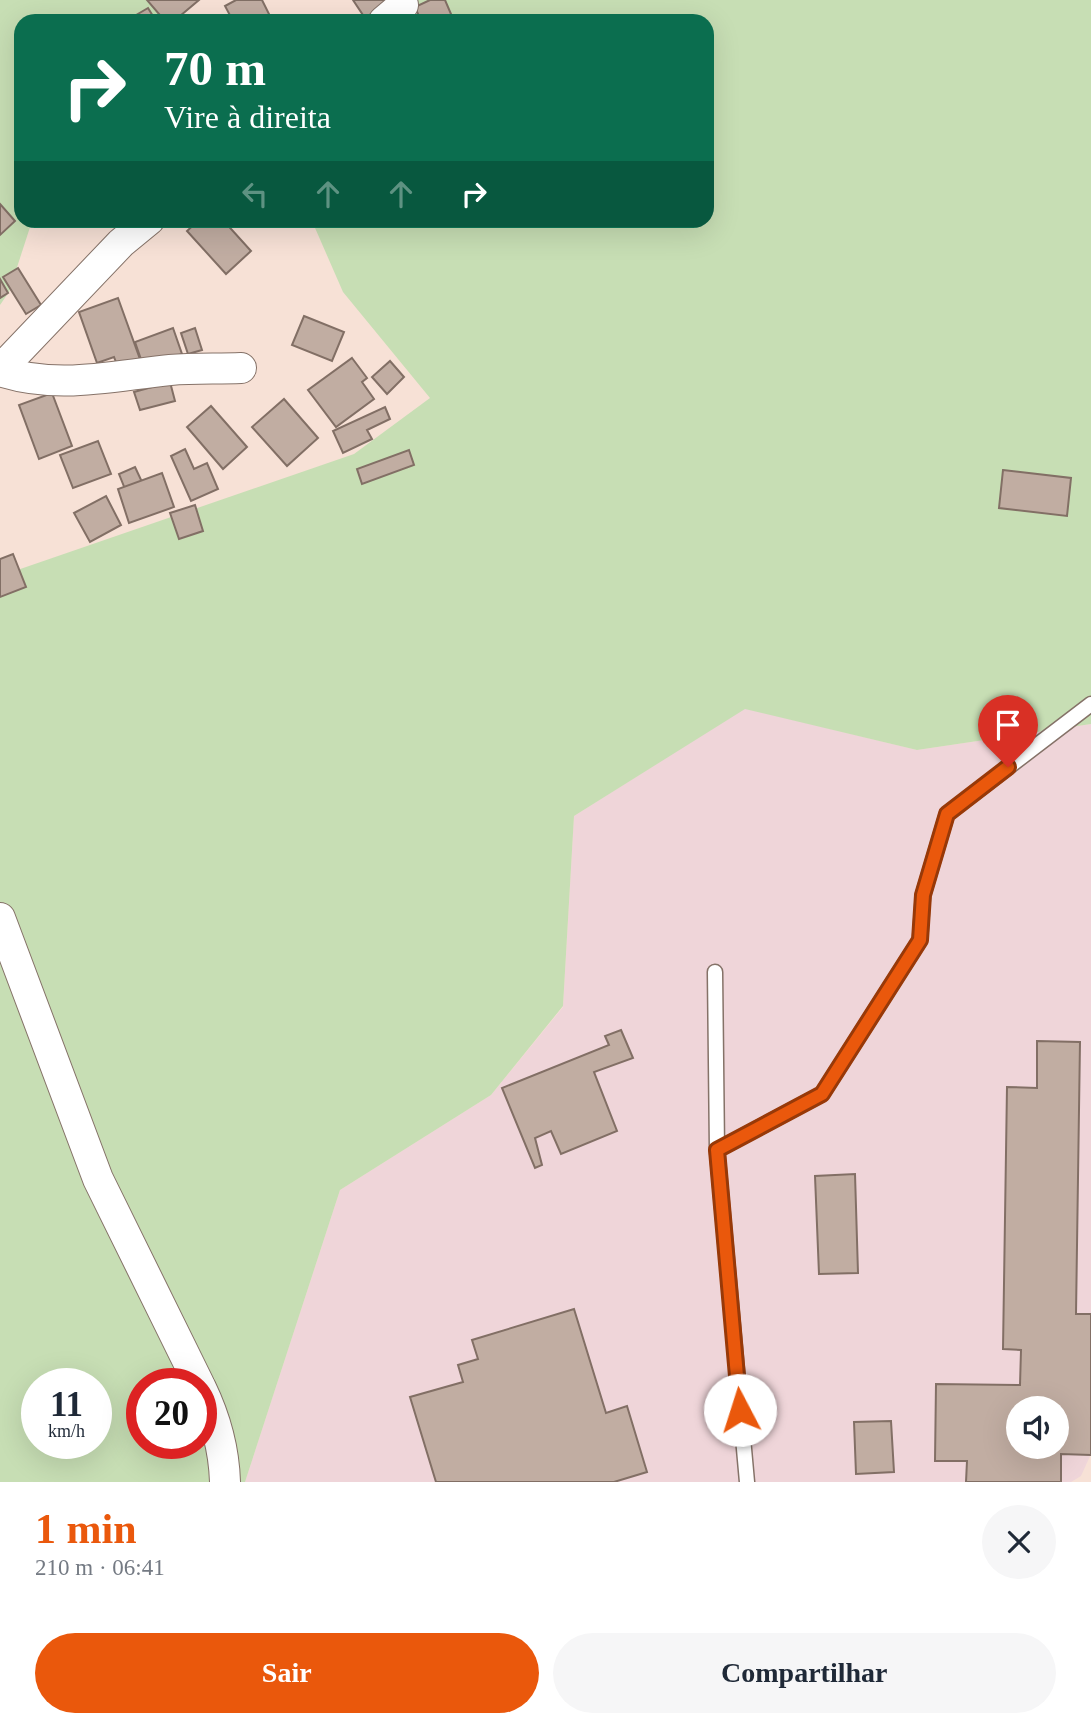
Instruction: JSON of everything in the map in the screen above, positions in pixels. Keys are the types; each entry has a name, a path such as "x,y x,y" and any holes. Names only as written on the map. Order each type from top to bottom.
{"street":[{"path":"139,228 121,243 0,371 19,378 62,383 171,370 240,368"},
{"path":"0,918 98,1179 191,1368"},
{"path":"217,1424 225,1458 225,1482"}],"lane":[{"path":"717,1150 822,1094 920,940 923,895 947,814 1091,704"},
{"path":"715,972 717,1150 747,1482"}],"shaded area":[{"path":"745,708 917,750 1091,724 1091,1454 1081,1476 1071,1482 245,1482 340,1190 491,1095 563,1007 574,816"}],"green space":[{"path":"0,0 188,0 175,14 14,14 14,228 30,228 9,292 0,305"},
{"path":"414,0 1091,0 1091,724 917,750 745,709 574,816 563,1006 491,1095 340,1190 245,1482 0,1482 0,576 354,454 430,398 343,292 315,228 714,228 714,14 418,14"}],"building":[{"path":"147,0 199,0 182,14 159,14"},
{"path":"236,0 262,0 269,14 229,14 225,6"},
{"path":"353,0 389,2 371,14 362,14"},
{"path":"430,0 445,0 451,14 418,14 415,7"},
{"path":"148,8 152,14 138,14"},
{"path":"0,204 14,222 0,235"},
{"path":"190,228 230,228 251,251 226,274 187,231"},
{"path":"18,268 41,305 26,314 3,277"},
{"path":"0,279 8,293 0,298"},
{"path":"118,298 141,362 119,370 114,357 97,363 79,312"},
{"path":"304,316 344,332 332,361 292,345"},
{"path":"173,328 182,354 144,368 135,342"},
{"path":"195,328 202,350 188,354 181,333"},
{"path":"352,358 367,378 362,382 374,399 336,427 308,390"},
{"path":"390,361 404,377 387,394 372,377"},
{"path":"170,382 175,401 140,410 134,392"},
{"path":"52,393 72,446 39,459 19,405"},
{"path":"284,399 318,438 287,466 252,427"},
{"path":"211,406 247,447 223,469 187,427"},
{"path":"385,407 390,419 367,430 372,439 343,453 333,431"},
{"path":"98,441 111,474 73,488 60,455"},
{"path":"185,449 194,469 207,463 218,489 191,501 171,456"},
{"path":"409,450 414,465 362,484 357,469"},
{"path":"135,467 142,482 125,489 119,474"},
{"path":"1003,470 1071,478 1067,516 999,508"},
{"path":"162,473 174,507 129,523 118,489"},
{"path":"106,496 121,525 90,542 74,513"},
{"path":"195,505 203,531 179,539 170,513"},
{"path":"13,554 26,587 0,597 0,559"},
{"path":"621,1030 633,1058 594,1072 617,1131 561,1154 551,1131 535,1138 542,1165 535,1168 502,1088 609,1045 605,1036"},
{"path":"1037,1041 1080,1042 1076,1314 1091,1314 1091,1455 1069,1454 1069,1396 1006,1396 1006,1459 1061,1459 1061,1482 966,1482 967,1461 935,1461 936,1384 1020,1385 1021,1350 1003,1349 1007,1087 1037,1088"},
{"path":"855,1174 858,1273 819,1274 815,1176"},
{"path":"574,1309 606,1413 627,1406 647,1472 614,1482 436,1482 410,1397 463,1382 458,1365 478,1359 472,1340"},
{"path":"891,1421 894,1472 856,1474 854,1422"}],"route":[{"path":"740,1410 717,1150 822,1094 920,940 923,895 947,814 1008,767"}]}
